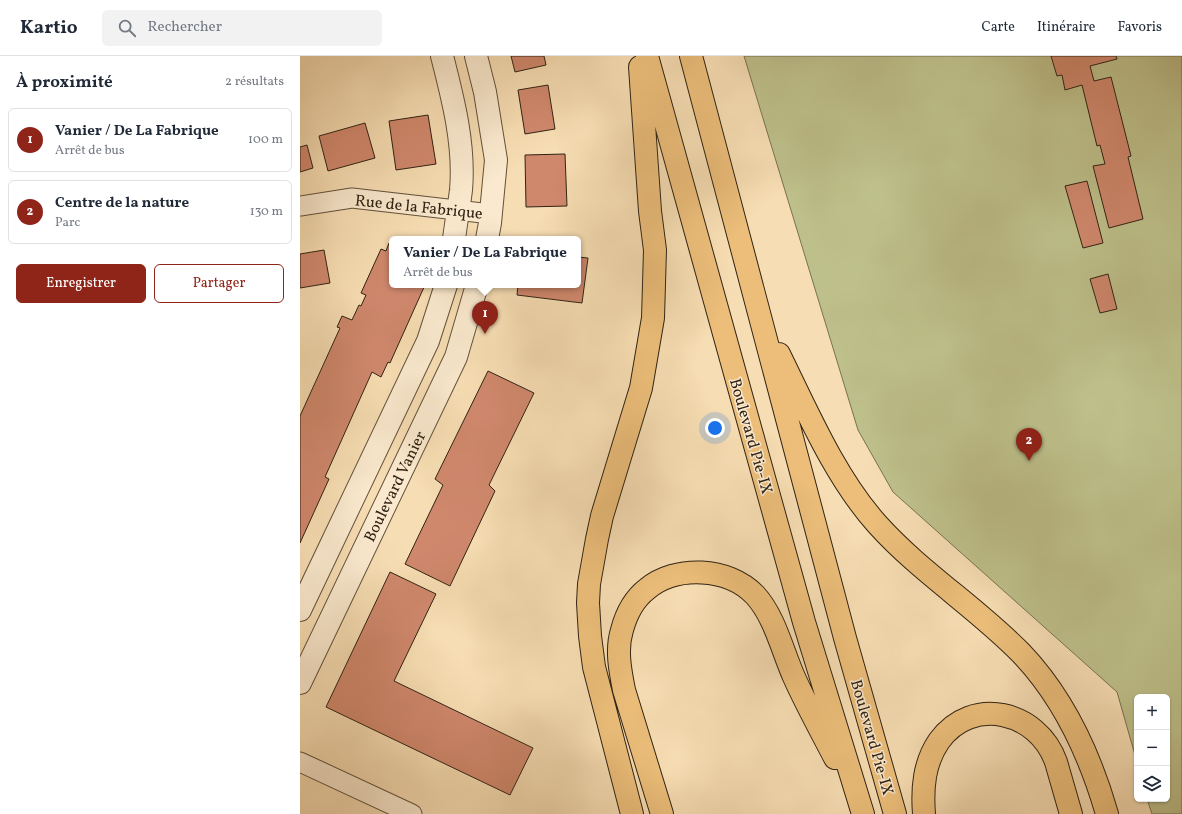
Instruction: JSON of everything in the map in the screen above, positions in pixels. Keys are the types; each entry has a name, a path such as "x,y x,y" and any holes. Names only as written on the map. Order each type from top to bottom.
{"highway":[{"path":"632,814 594,667 588,603 597,539 641,388 653,318 654,250 639,56"},
{"name":"Boulevard Pie-IX","path":"647,56 804,622 862,812"},
{"name":"Boulevard Pie-IX","path":"691,56 845,638 895,814"},
{"path":"759,316 846,484 866,512 889,537 1021,654 1054,695 1070,720 1084,749 1107,814"},
{"path":"662,814 624,690 619,653 620,638 623,624 629,611 642,593 664,579 691,572 716,574 735,581 754,594 762,604 778,636 794,677 862,812"},
{"path":"924,814 923,787 925,773 929,759 936,746 944,735 955,725 968,718 988,714 1002,715 1023,722 1036,730 1046,741 1053,754 1071,814"}],"street":[{"path":"442,56 452,94 461,151 461,189 454,236"},
{"path":"476,56 485,92 496,160 487,236"},
{"name":"Rue de la Fabrique","path":"300,206 352,198 491,214"},
{"name":"Boulevard Vanier","path":"300,610 428,341 445,288"},
{"name":"Boulevard Vanier","path":"300,683 456,357 475,288"},
{"path":"300,762 412,814"}],"green space":[{"path":"744,56 1182,56 1182,814 1152,814 1148,802 1170,802 1170,694 1134,694 1134,752 1117,692 893,492 858,430"}],"building":[{"path":"511,56 544,56 546,65 515,72"},
{"path":"1051,56 1116,56 1117,59 1090,66 1094,81 1111,77 1131,156 1128,157 1143,219 1109,228 1093,166 1105,164 1100,145 1097,146 1082,85 1065,90 1062,75 1057,76"},
{"path":"548,85 555,129 525,134 518,90"},
{"path":"428,115 436,164 396,170 389,121"},
{"path":"365,123 375,158 328,171 319,136"},
{"path":"307,145 313,168 300,172 300,147"},
{"path":"565,154 567,206 526,207 525,155"},
{"path":"1087,181 1103,243 1083,248 1065,186"},
{"path":"389,243 389,288 424,288 390,363 388,362 381,377 372,372 325,477 329,479 300,543 300,416 340,328 337,327 342,316 352,320 359,305 361,306 366,295 361,293 381,249 386,251"},
{"path":"324,250 330,283 300,288 300,254"},
{"path":"581,257 588,258 582,303 517,295 518,288 581,288"},
{"path":"1108,274 1117,309 1100,313 1090,279"},
{"path":"488,371 534,393 489,485 495,491 450,586 405,564 443,485 435,479"},
{"path":"390,572 436,594 394,681 533,748 510,795 326,707"}],"place":[{"name":"Vanier / De La Fabrique","path":"485,334"},
{"name":"Centre de la nature","path":"1029,461"}]}
